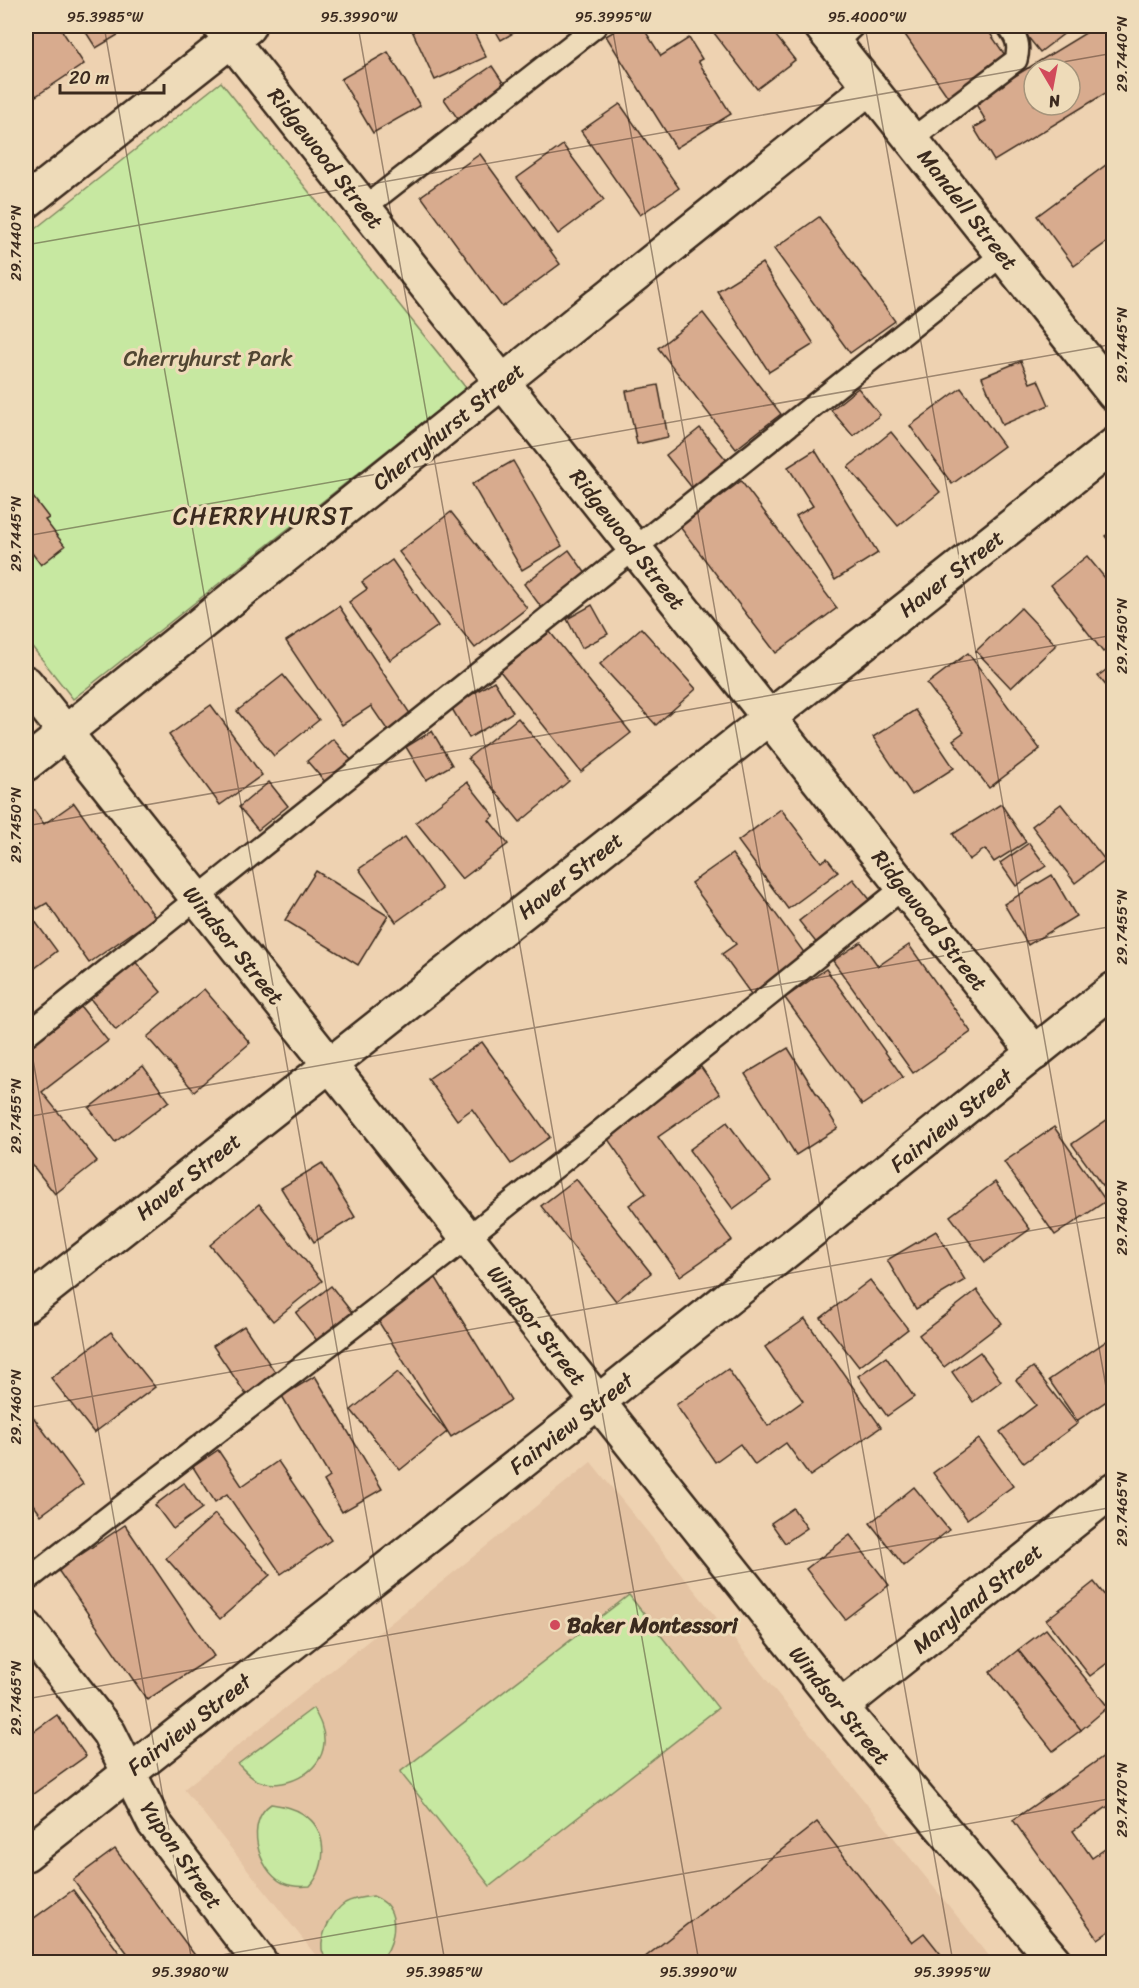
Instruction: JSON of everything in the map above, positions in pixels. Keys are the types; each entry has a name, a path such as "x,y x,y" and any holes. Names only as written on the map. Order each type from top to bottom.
{"street":[{"name":"Ridgewood Street","path":"234,30 365,207 1035,1053"},
{"path":"26,202 234,30"},
{"name":"Mandell Street","path":"837,31 870,87 1113,394"},
{"name":"Cherryhurst Street","path":"26,764 870,87"},
{"name":"Haver Street","path":"26,1305 1113,445"},
{"name":"Windsor Street","path":"26,683 841,1707 1055,1962"},
{"name":"Fairview Street","path":"26,1854 598,1402 1113,989"},
{"name":"Maryland Street","path":"841,1707 1113,1488"},
{"name":"Yupon Street","path":"26,1627 109,1733 154,1823 260,1962"}],"lane":[{"path":"365,207 596,26"},
{"path":"912,139 1016,60 1020,47 1016,36 1008,26"},
{"path":"26,1035 1003,254"},
{"path":"26,1581 467,1238 904,887"}],"shaded area":[{"name":"Baker Montessori","path":"591,1462 994,1962 321,1962 184,1789"}],"green space":[{"name":"Cherryhurst Park","path":"221,82 466,388 73,699 26,639 26,236"},
{"path":"629,1595 718,1708 490,1886 400,1772"},
{"path":"313,1708 323,1729 322,1754 316,1764 299,1778 277,1784 266,1783 253,1778 238,1764"},
{"path":"271,1804 299,1812 317,1829 323,1848 322,1858 316,1878 310,1886 283,1883 266,1868 261,1857 257,1833 258,1822 263,1812"},
{"path":"373,1896 386,1904 393,1918 393,1934 384,1956 379,1962 328,1962 322,1943 325,1930 332,1917 348,1901"}],"building":[{"path":"26,26 59,26 84,64 36,96 26,80"},
{"path":"82,26 133,26 96,48"},
{"path":"410,26 471,26 486,57 435,80"},
{"path":"493,26 526,26 501,40"},
{"path":"623,26 642,26 661,56 689,38 702,59 698,61 731,114 676,148 606,36"},
{"path":"723,26 768,26 795,60 757,89 714,33"},
{"path":"899,26 985,26 1007,58 948,97"},
{"path":"1019,26 1074,26 1040,52"},
{"path":"1097,26 1114,26 1114,88 1082,107 1082,57 1046,57"},
{"path":"388,52 420,106 373,133 341,79"},
{"path":"492,66 508,90 460,122 444,99"},
{"path":"1022,72 1022,117 1066,117 994,161 974,128 986,121 974,101"},
{"path":"26,102 33,111 26,118"},
{"path":"620,104 679,188 640,215 581,131"},
{"path":"563,145 604,200 558,234 517,178"},
{"path":"480,154 560,264 502,307 421,196"},
{"path":"1114,159 1114,237 1074,266 1037,216"},
{"path":"819,217 895,321 850,353 774,249"},
{"path":"762,263 814,344 769,372 717,291"},
{"path":"703,313 781,414 736,449 658,348"},
{"path":"1021,361 1030,383 1038,380 1049,405 1002,425 982,377"},
{"path":"658,385 668,437 637,444 626,391"},
{"path":"858,388 880,415 853,436 831,410"},
{"path":"961,388 1004,446 952,484 910,426"},
{"path":"700,428 728,462 693,489 666,455"},
{"path":"891,432 940,492 898,526 848,467"},
{"path":"815,450 878,553 835,580 796,516 813,506 788,467"},
{"path":"513,461 562,546 522,570 472,484"},
{"path":"741,481 837,608 776,653 680,527"},
{"path":"26,488 49,518 45,520 65,546 41,565 26,545"},
{"path":"451,512 527,608 475,648 399,552"},
{"path":"1114,530 1114,548 1105,536"},
{"path":"569,550 589,578 544,611 524,584"},
{"path":"1087,556 1114,589 1114,644 1103,652 1051,585"},
{"path":"392,560 438,626 390,660 349,602 367,589 362,582"},
{"path":"592,605 608,634 582,648 567,619"},
{"path":"339,606 411,715 388,731 371,706 342,725 286,641"},
{"path":"1021,608 1056,645 1011,688 976,651"},
{"path":"641,628 696,689 656,725 600,664"},
{"path":"550,632 631,733 581,772 500,671"},
{"path":"968,653 1040,749 989,788 953,740 964,732 927,684"},
{"path":"1114,664 1114,695 1098,676"},
{"path":"283,675 319,720 274,756 237,711"},
{"path":"494,681 513,712 469,738 451,707"},
{"path":"211,705 262,775 220,805 169,735"},
{"path":"915,710 954,768 912,795 873,737"},
{"path":"518,718 569,781 520,822 468,758"},
{"path":"432,731 452,765 426,780 406,747"},
{"path":"333,739 353,762 327,784 307,761"},
{"path":"269,782 288,806 258,830 239,807"},
{"path":"467,782 494,816 489,820 508,844 462,879 416,822"},
{"path":"74,803 155,917 89,963 47,903 37,909 26,892 26,816 34,810 44,824"},
{"path":"1001,804 1026,842 994,862 985,849 969,860 953,834"},
{"path":"1061,804 1105,860 1075,883 1032,826"},
{"path":"781,809 821,862 827,858 838,872 788,909 738,841"},
{"path":"405,837 442,889 396,922 359,869"},
{"path":"1029,843 1046,866 1016,886 1000,863"},
{"path":"732,854 808,958 753,997 722,954 736,944 691,883"},
{"path":"316,871 388,916 358,965 285,920"},
{"path":"1052,875 1076,916 1028,945 1004,904"},
{"path":"853,879 872,902 818,945 799,921"},
{"path":"26,909 57,951 26,975"},
{"path":"861,942 878,966 909,945 971,1032 913,1073 833,961"},
{"path":"133,959 161,992 116,1030 88,996"},
{"path":"826,969 903,1077 862,1105 785,998"},
{"path":"204,989 250,1043 194,1091 147,1037"},
{"path":"81,1007 108,1041 42,1092 97,1161 55,1194 26,1157 26,1050"},
{"path":"482,1042 550,1137 511,1164 472,1109 457,1120 428,1079"},
{"path":"788,1048 838,1128 796,1155 745,1074"},
{"path":"143,1066 169,1101 115,1142 89,1108"},
{"path":"701,1067 720,1094 658,1137 732,1240 680,1276 629,1205 646,1193 605,1135"},
{"path":"1114,1115 1114,1202 1072,1144"},
{"path":"727,1122 771,1181 733,1209 689,1150"},
{"path":"1054,1127 1106,1201 1055,1235 1004,1162"},
{"path":"322,1163 355,1217 314,1242 281,1188"},
{"path":"576,1179 651,1273 616,1301 541,1206"},
{"path":"995,1182 1030,1229 985,1262 950,1216"},
{"path":"259,1204 322,1281 273,1321 210,1245"},
{"path":"936,1231 965,1280 916,1309 887,1260"},
{"path":"436,1278 511,1400 451,1437 375,1316"},
{"path":"870,1280 908,1329 859,1367 821,1318"},
{"path":"331,1286 353,1314 318,1342 296,1313"},
{"path":"977,1290 1002,1323 944,1367 919,1335"},
{"path":"805,1319 881,1427 810,1476 786,1443 755,1465 740,1444 715,1462 676,1405 728,1369 768,1426 803,1401 765,1347"},
{"path":"244,1326 277,1375 247,1396 213,1346"},
{"path":"111,1332 155,1387 94,1433 51,1378"},
{"path":"1114,1336 1114,1396 1078,1422 1049,1380"},
{"path":"980,1352 1001,1381 973,1402 952,1372"},
{"path":"886,1357 914,1397 887,1416 858,1376"},
{"path":"1033,1367 1077,1424 1024,1463 1000,1432 1036,1405 1016,1380"},
{"path":"398,1372 447,1432 400,1470 351,1410"},
{"path":"315,1376 382,1489 342,1512 324,1481 330,1477 282,1396"},
{"path":"31,1414 83,1484 41,1515 26,1495 26,1419"},
{"path":"979,1439 1013,1486 967,1519 933,1473"},
{"path":"218,1450 242,1486 278,1461 331,1540 281,1574 227,1494 215,1502 193,1467"},
{"path":"184,1483 202,1508 173,1529 155,1505"},
{"path":"914,1487 949,1530 904,1566 870,1523"},
{"path":"793,1508 807,1528 785,1543 771,1523"},
{"path":"215,1514 270,1575 220,1619 166,1558"},
{"path":"125,1525 214,1656 147,1700 58,1570"},
{"path":"850,1535 889,1585 845,1619 806,1569"},
{"path":"1094,1582 1114,1607 1114,1658 1090,1676 1046,1620"},
{"path":"1046,1629 1108,1707 1081,1730 1018,1650"},
{"path":"1018,1650 1081,1730 1053,1751 990,1672"},
{"path":"57,1715 86,1756 26,1799 26,1737"},
{"path":"1114,1749 1114,1802 1073,1831 1092,1858 1108,1847 1114,1855 1114,1928 1098,1939 1013,1820"},
{"path":"817,1822 912,1942 924,1933 947,1962 639,1962"},
{"path":"115,1849 200,1962 134,1962 73,1880"},
{"path":"73,1890 124,1959 120,1962 26,1962 26,1924"}],"place":[{"name":"Baker Montessori","path":"555,1625"}],"district":[{"name":"CHERRYHURST","path":"263,516"}]}
